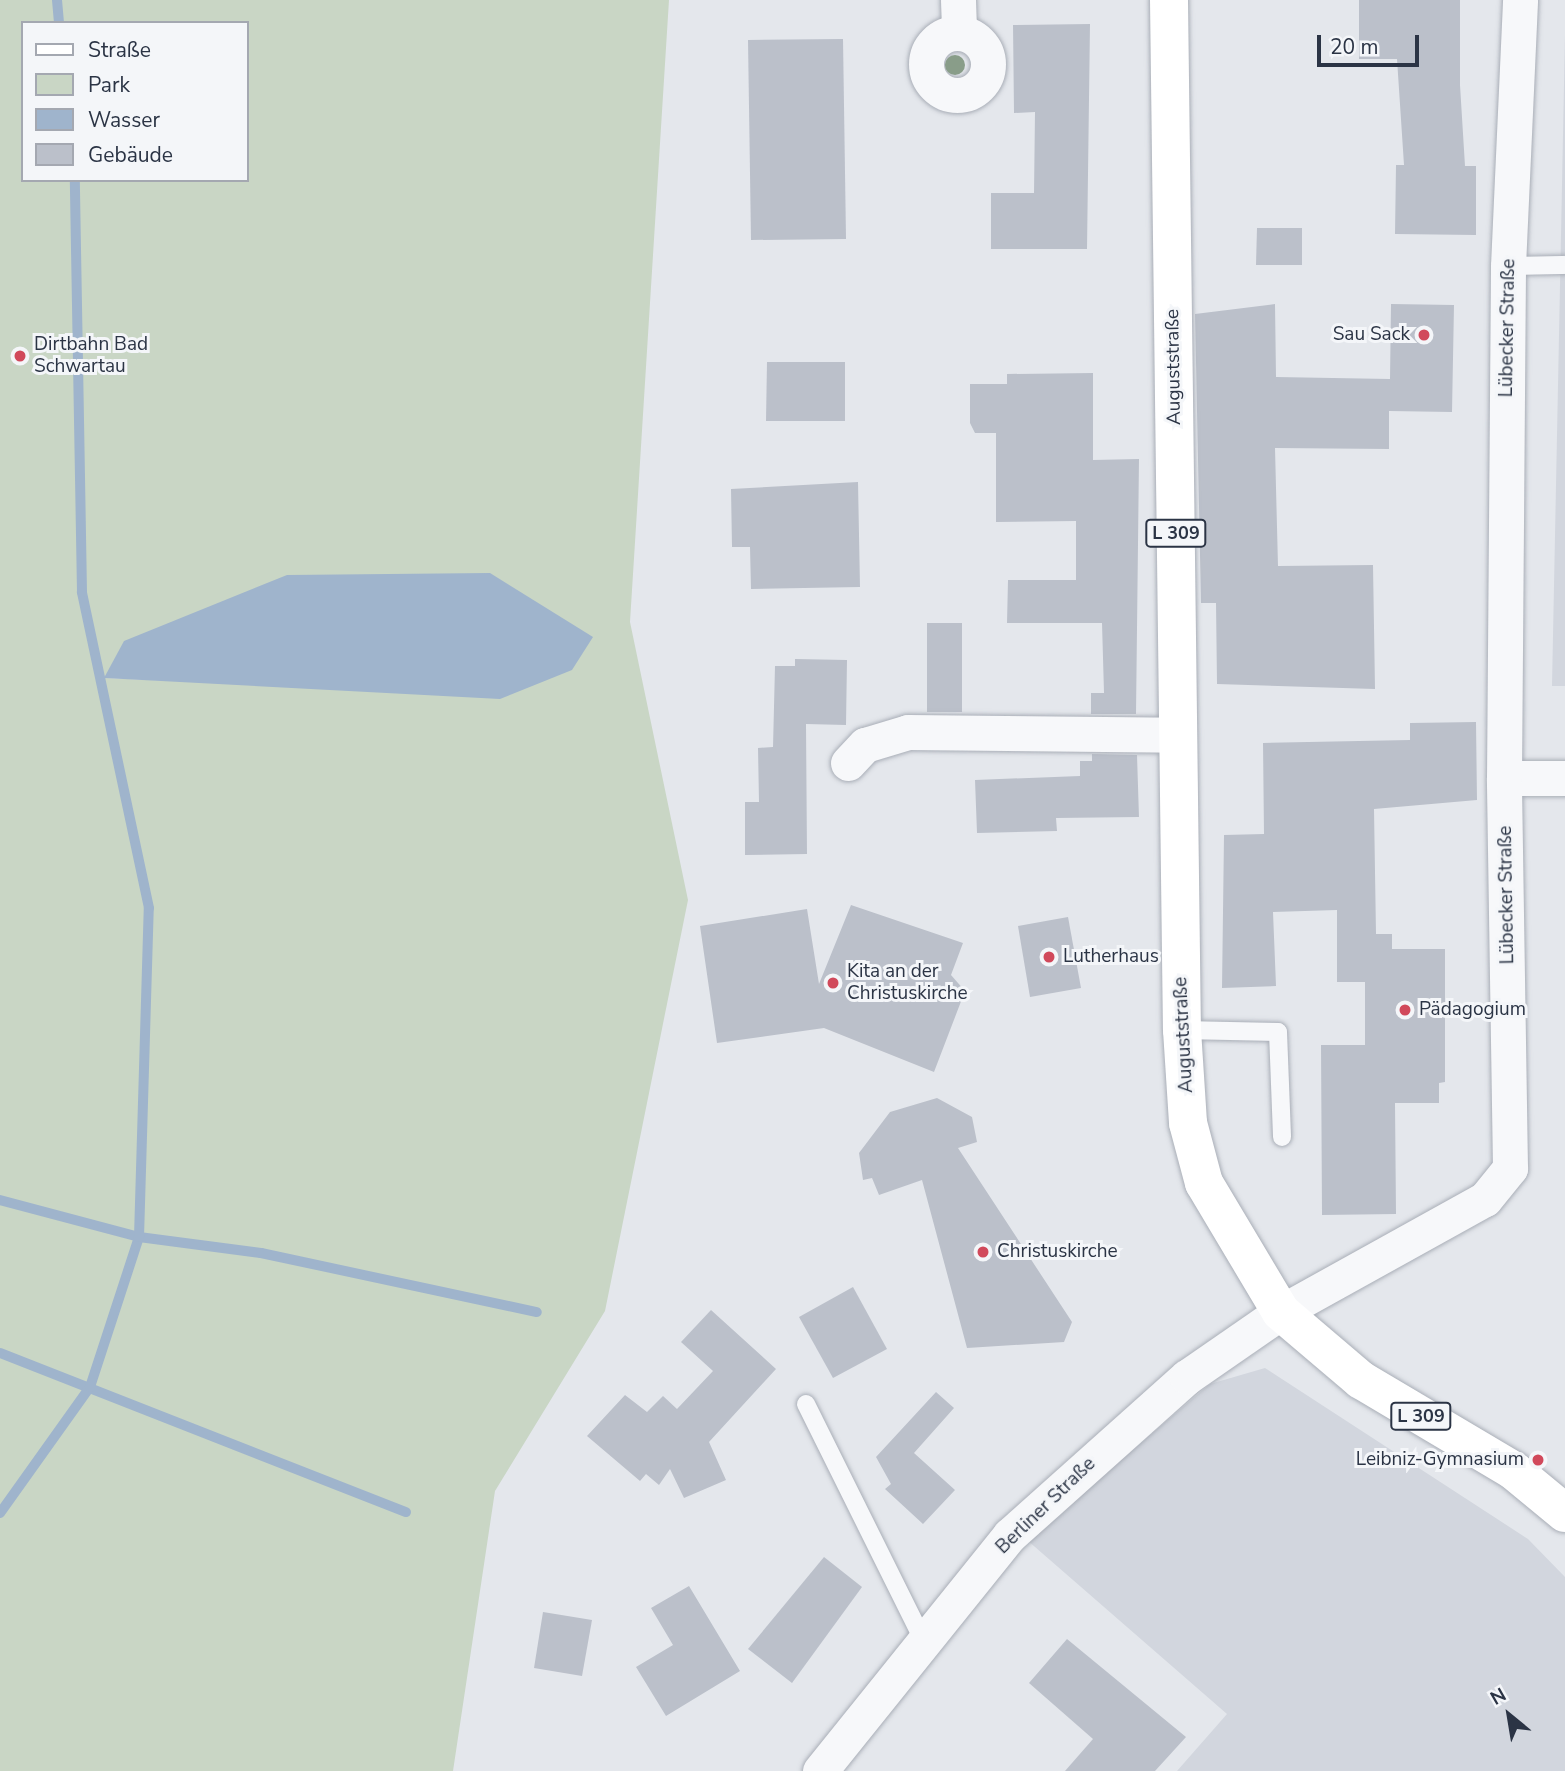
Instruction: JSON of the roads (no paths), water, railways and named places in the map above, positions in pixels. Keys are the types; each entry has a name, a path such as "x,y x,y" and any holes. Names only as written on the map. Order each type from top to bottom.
{"main road":[{"name":"Auguststraße","path":"1169,0 1181,1030 1188,1123 1204,1183 1281,1312"},
{"name":"L 309","path":"1281,1312 1361,1380 1514,1471 1565,1513"}],"street":[{"name":"Lübecker Straße","path":"1281,1312 1485,1199 1510,1168 1504,778 1508,266 1525,0"},
{"path":"848,764 865,745 908,732 1178,735"},
{"path":"1504,778 1565,778"},
{"name":"Berliner Straße","path":"820,1771 1010,1535 1187,1377 1281,1312"}],"lane":[{"path":"1508,266 1565,265"},
{"path":"1181,1030 1278,1032 1282,1137"},
{"path":"806,1404 924,1642"}],"water":[{"path":"490,573 593,637 572,670 500,699 104,678 124,641 287,575"}],"waterway":[{"path":"57,0 59,21"},
{"path":"0,1513 90,1387 139,1237 149,908 82,592 75,182"},
{"path":"0,1200 139,1237 261,1253 537,1312"},
{"path":"0,1353 406,1512"}],"place":[{"name":"Sau Sack","path":"1424,335"},
{"name":"Dirtbahn Bad Schwartau","path":"20,356"},
{"name":"Lutherhaus","path":"1049,957"},
{"name":"Kita an der Christuskirche","path":"833,983"},
{"name":"Pädagogium","path":"1405,1010"},
{"name":"Christuskirche","path":"983,1252"},
{"name":"Leibniz-Gymnasium","path":"1538,1460"}]}
